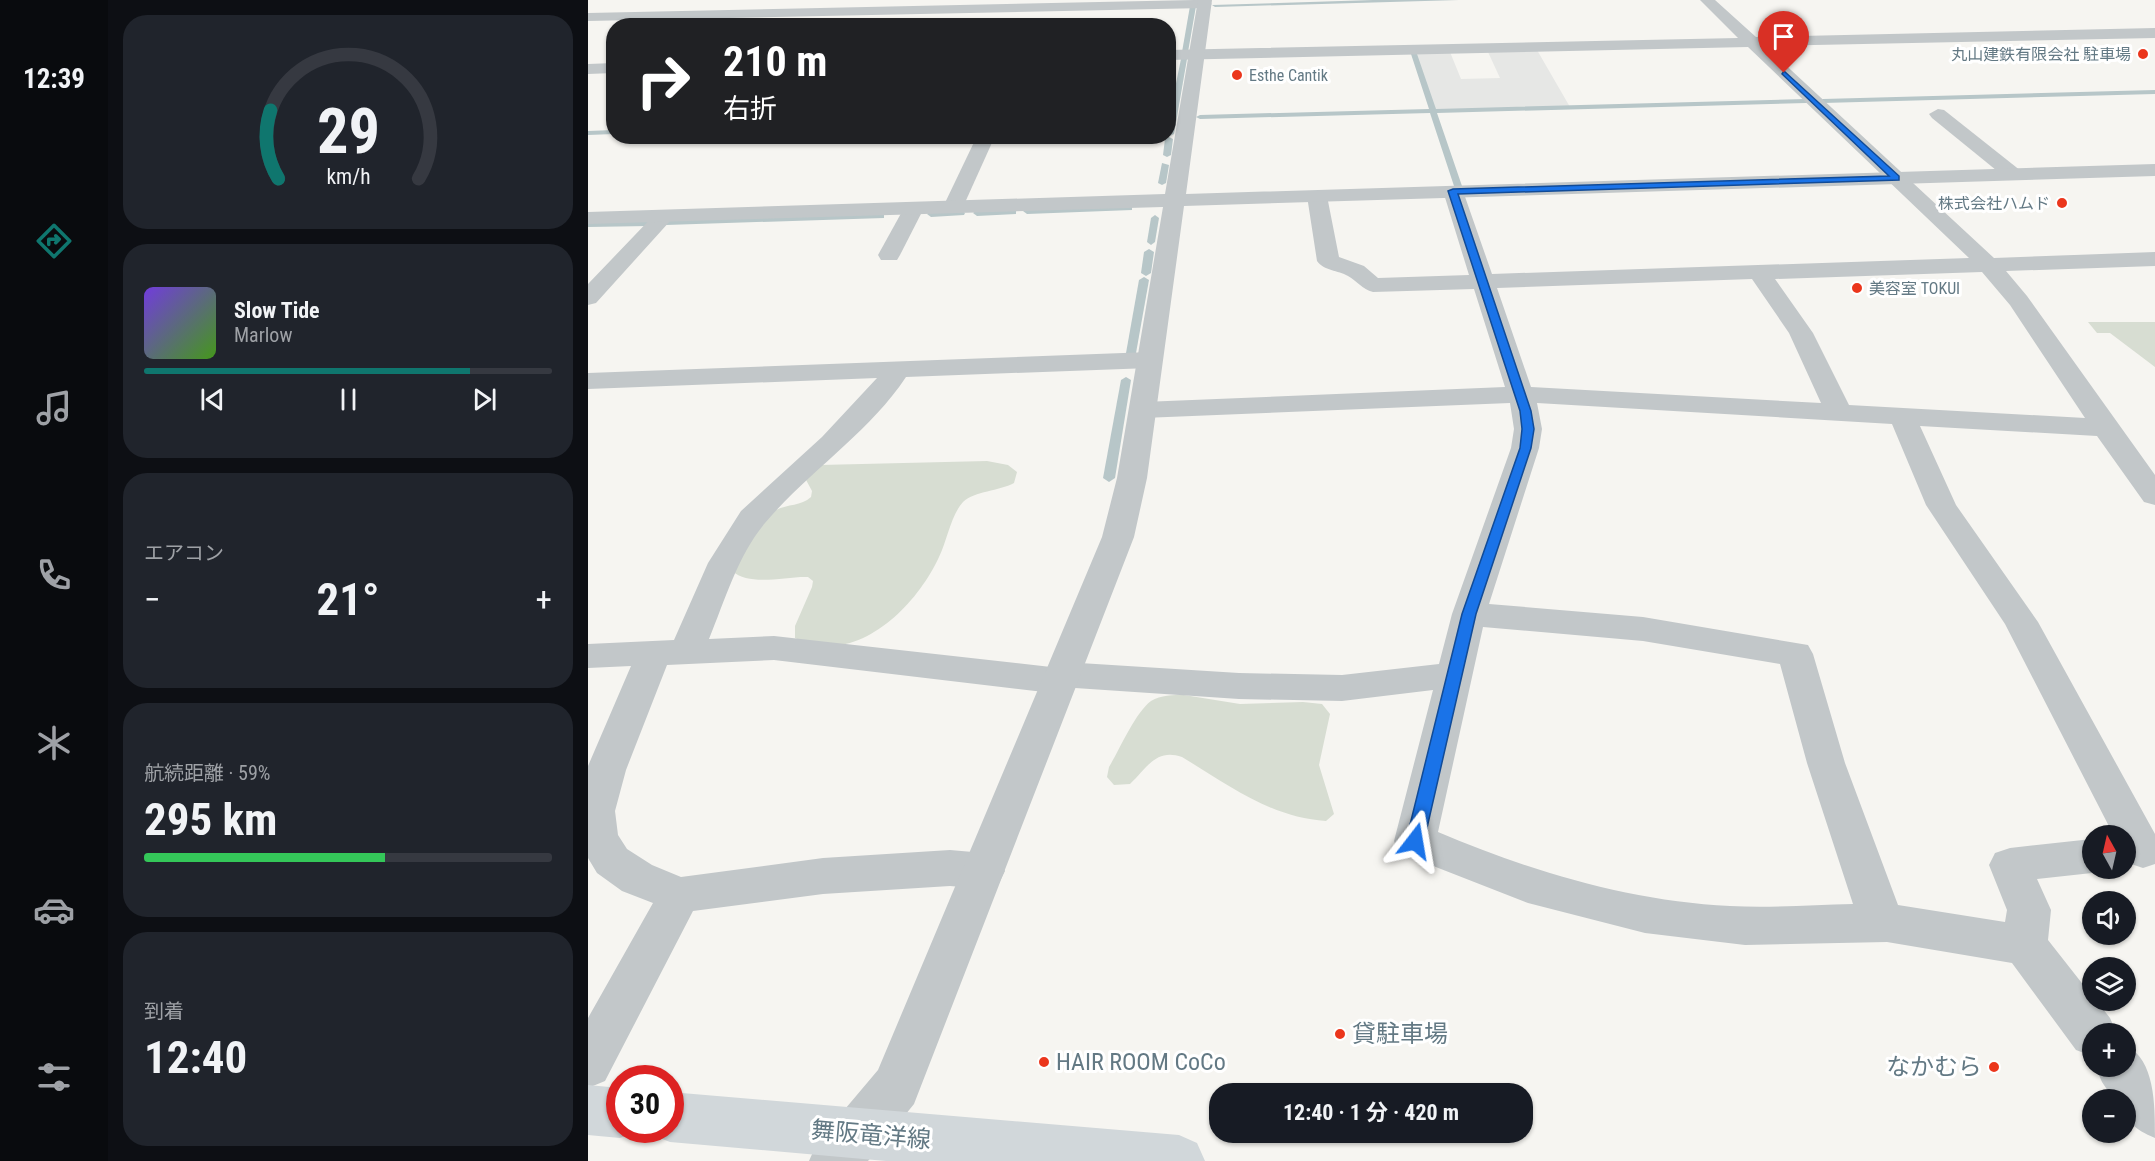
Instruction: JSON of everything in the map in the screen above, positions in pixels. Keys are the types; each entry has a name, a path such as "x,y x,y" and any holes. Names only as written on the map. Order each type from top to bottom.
{"main road":[{"path":"588,1110 606,1112"},
{"name":"舞阪竜洋線","path":"684,1119 846,1147 1179,1161"}],"street":[{"path":"613,0 588,17 1205,2 1132,478 1118,537 896,1087 846,1147"},
{"path":"1707,0 1988,264 2019,301 2105,428 2155,496"},
{"path":"1176,55 2155,33"},
{"path":"588,69 606,68"},
{"path":"1938,114 2014,175"},
{"path":"953,207 982,144"},
{"path":"588,218 2153,172"},
{"path":"1453,191 1520,394 1528,429 1526,448 1469,614 1415,841 1471,866 1531,887 1595,904 1660,917 1727,925 1794,927 1882,923 2025,945 2085,1023"},
{"path":"1317,196 1328,261 1356,271 1373,285 2155,259"},
{"path":"889,255 914,208"},
{"path":"588,298 664,216"},
{"path":"1759,273 1801,333 1839,412"},
{"path":"588,381 1150,360"},
{"path":"897,369 892,378 832,443 752,518 723,563 670,653 606,770 595,812 598,838 612,861 637,878 680,895 823,876 950,868 984,871"},
{"path":"1143,410 1520,394 2105,428"},
{"path":"1902,416 1941,505 2021,622 2141,852"},
{"path":"1469,614 1643,629 1795,654 1826,763 1882,923"},
{"path":"588,656 774,648 1062,678 1342,688 1438,677 1454,679"},
{"path":"2025,945 2029,910 2010,865 2082,857"},
{"path":"588,1065 680,895"},
{"path":"2127,1077 2155,1113"}],"shaded area":[{"path":"1537,50 1570,107 1435,111 1415,53 1450,52 1461,79 1500,78 1488,52"},
{"path":"2088,322 2155,322 2155,367 2110,333 2097,333"},
{"path":"987,461 1008,465 1017,472 1014,483 968,498 963,502 955,514 939,557 915,596 880,628 860,639 839,645 817,645 795,638 795,626 812,587 813,581 808,577 758,580 748,579 732,571 744,545 761,522 776,510 803,502 811,497 812,491 805,478 820,465"},
{"path":"1184,695 1240,704 1303,702 1322,704 1330,714 1319,765 1334,814 1326,821 1287,814 1250,798 1182,757 1173,755 1165,755 1153,761 1130,784 1114,785 1107,777 1109,767 1139,714 1155,699"}],"waterway":[{"path":"1215,5 1456,0"},
{"path":"1185,52 1193,6"},
{"path":"1414,54 1433,111"},
{"path":"1176,102 1184,59"},
{"path":"1823,101 2155,92"},
{"path":"1433,111 1806,101"},
{"path":"1200,117 1433,111"},
{"path":"1433,111 1458,186"},
{"path":"588,133 606,132"},
{"path":"1167,155 1168,144"},
{"path":"1162,183 1165,165"},
{"path":"1027,211 1129,208"},
{"path":"977,213 1013,212"},
{"path":"931,214 961,213"},
{"path":"666,222 881,216"},
{"path":"1151,242 1155,218"},
{"path":"588,224 649,223"},
{"path":"1146,273 1149,252"},
{"path":"1131,353 1144,280"},
{"path":"1109,478 1126,380"}],"place":[{"name":"丸山建鉄有限会社 駐車場","path":"2143,54"},
{"name":"Esthe Cantik","path":"1237,75"},
{"name":"株式会社ハムド","path":"2062,203"},
{"name":"美容室 TOKUI","path":"1857,288"},
{"name":"貸駐車場","path":"1340,1034"},
{"name":"HAIR ROOM CoCo","path":"1044,1062"},
{"name":"なかむら","path":"1994,1067"}],"route":[{"path":"1415,841 1469,614 1526,448 1528,429 1526,411 1453,191 1896,178 1784,73"}]}
